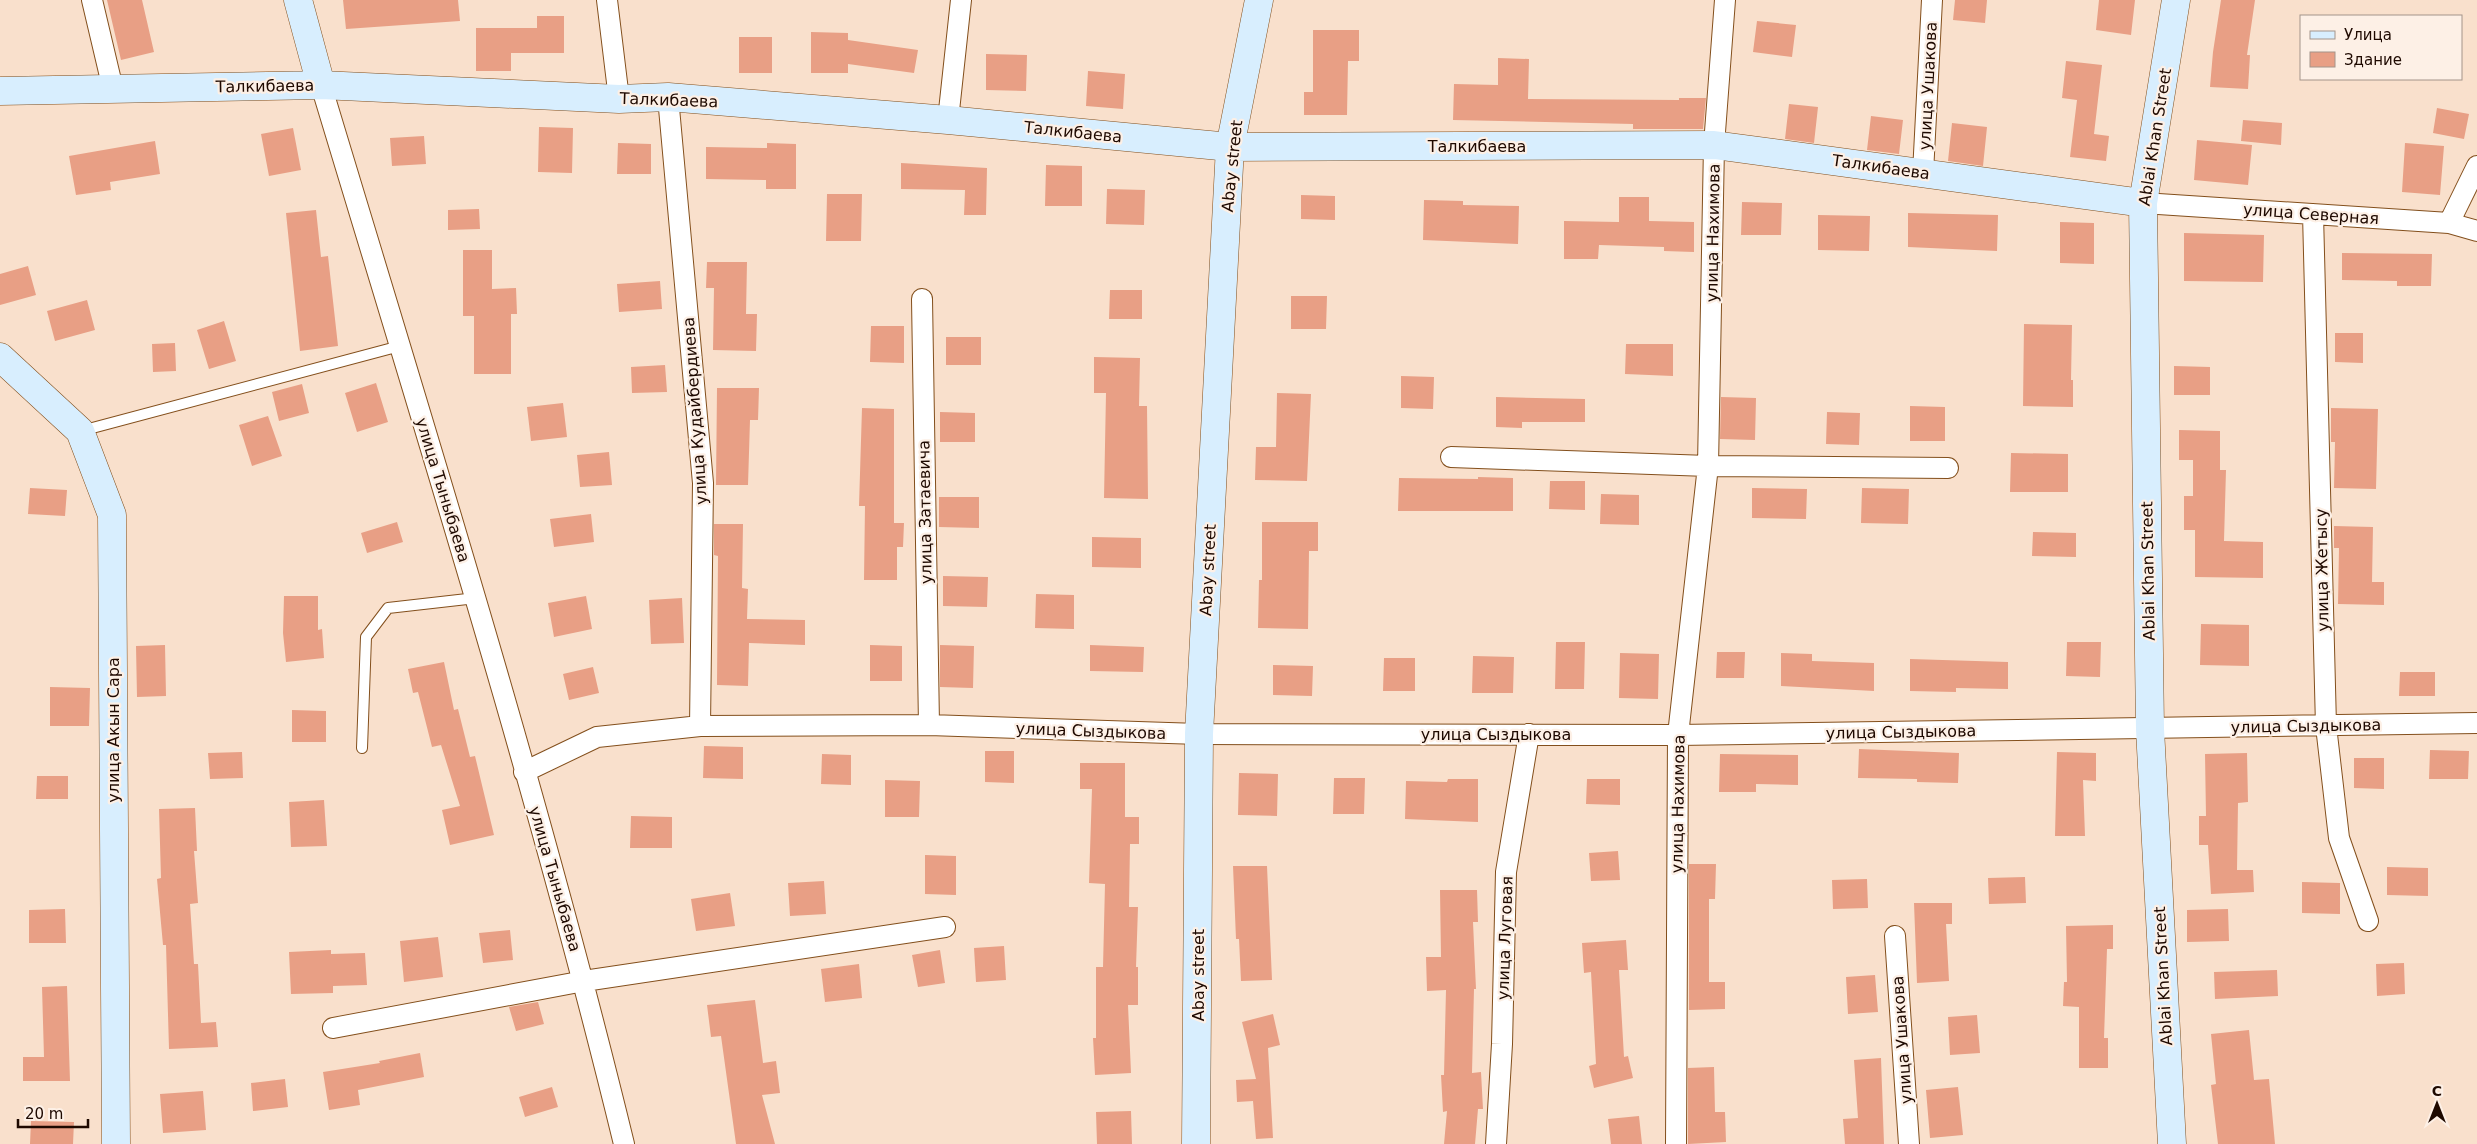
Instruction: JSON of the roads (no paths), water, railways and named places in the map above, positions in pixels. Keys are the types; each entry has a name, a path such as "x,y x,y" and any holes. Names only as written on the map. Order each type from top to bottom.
{"street":[{"path":"92,0 113,89"},
{"name":"улица Тыныбаева","path":"298,0 321,85 476,598 584,981 624,1144"},
{"path":"607,0 619,99"},
{"path":"948,120 961,0"},
{"name":"Abay street","path":"1196,1144 1200,734 1230,147 1258,0"},
{"name":"улица Нахимова","path":"1676,1144 1678,735 1708,466 1714,145 1726,0"},
{"name":"улица Ушакова","path":"1923,173 1932,0"},
{"name":"Ablai Khan Street","path":"2172,1144 2150,729 2143,203 2176,0"},
{"name":"Талкибаева","path":"0,91 321,85 619,99 668,97 948,120 1230,147 1714,145 2143,203"},
{"name":"улица Кудайбердиева","path":"668,97 703,483 700,726"},
{"path":"2449,223 2477,166"},
{"name":"улица Северная","path":"2143,203 2449,223 2477,231"},
{"name":"улица Жетысу","path":"2313,214 2326,726 2339,838 2368,921"},
{"name":"улица Затаевича","path":"922,299 929,725"},
{"name":"улица Акын Сара","path":"0,357 80,431 112,515 116,1144"},
{"path":"1450,456 1708,466 1948,468"},
{"name":"улица Сыздыкова","path":"524,772 597,737 700,726 929,725 1200,734 1678,735 2477,723"},
{"name":"улица Луговая","path":"1496,1144 1502,1044 1506,872 1529,734"},
{"path":"333,1028 584,981 945,927"},
{"name":"улица Ушакова","path":"1895,936 1909,1144"}],"lane":[{"path":"80,431 400,346"},
{"path":"362,748 366,637 388,608 476,598"}]}
